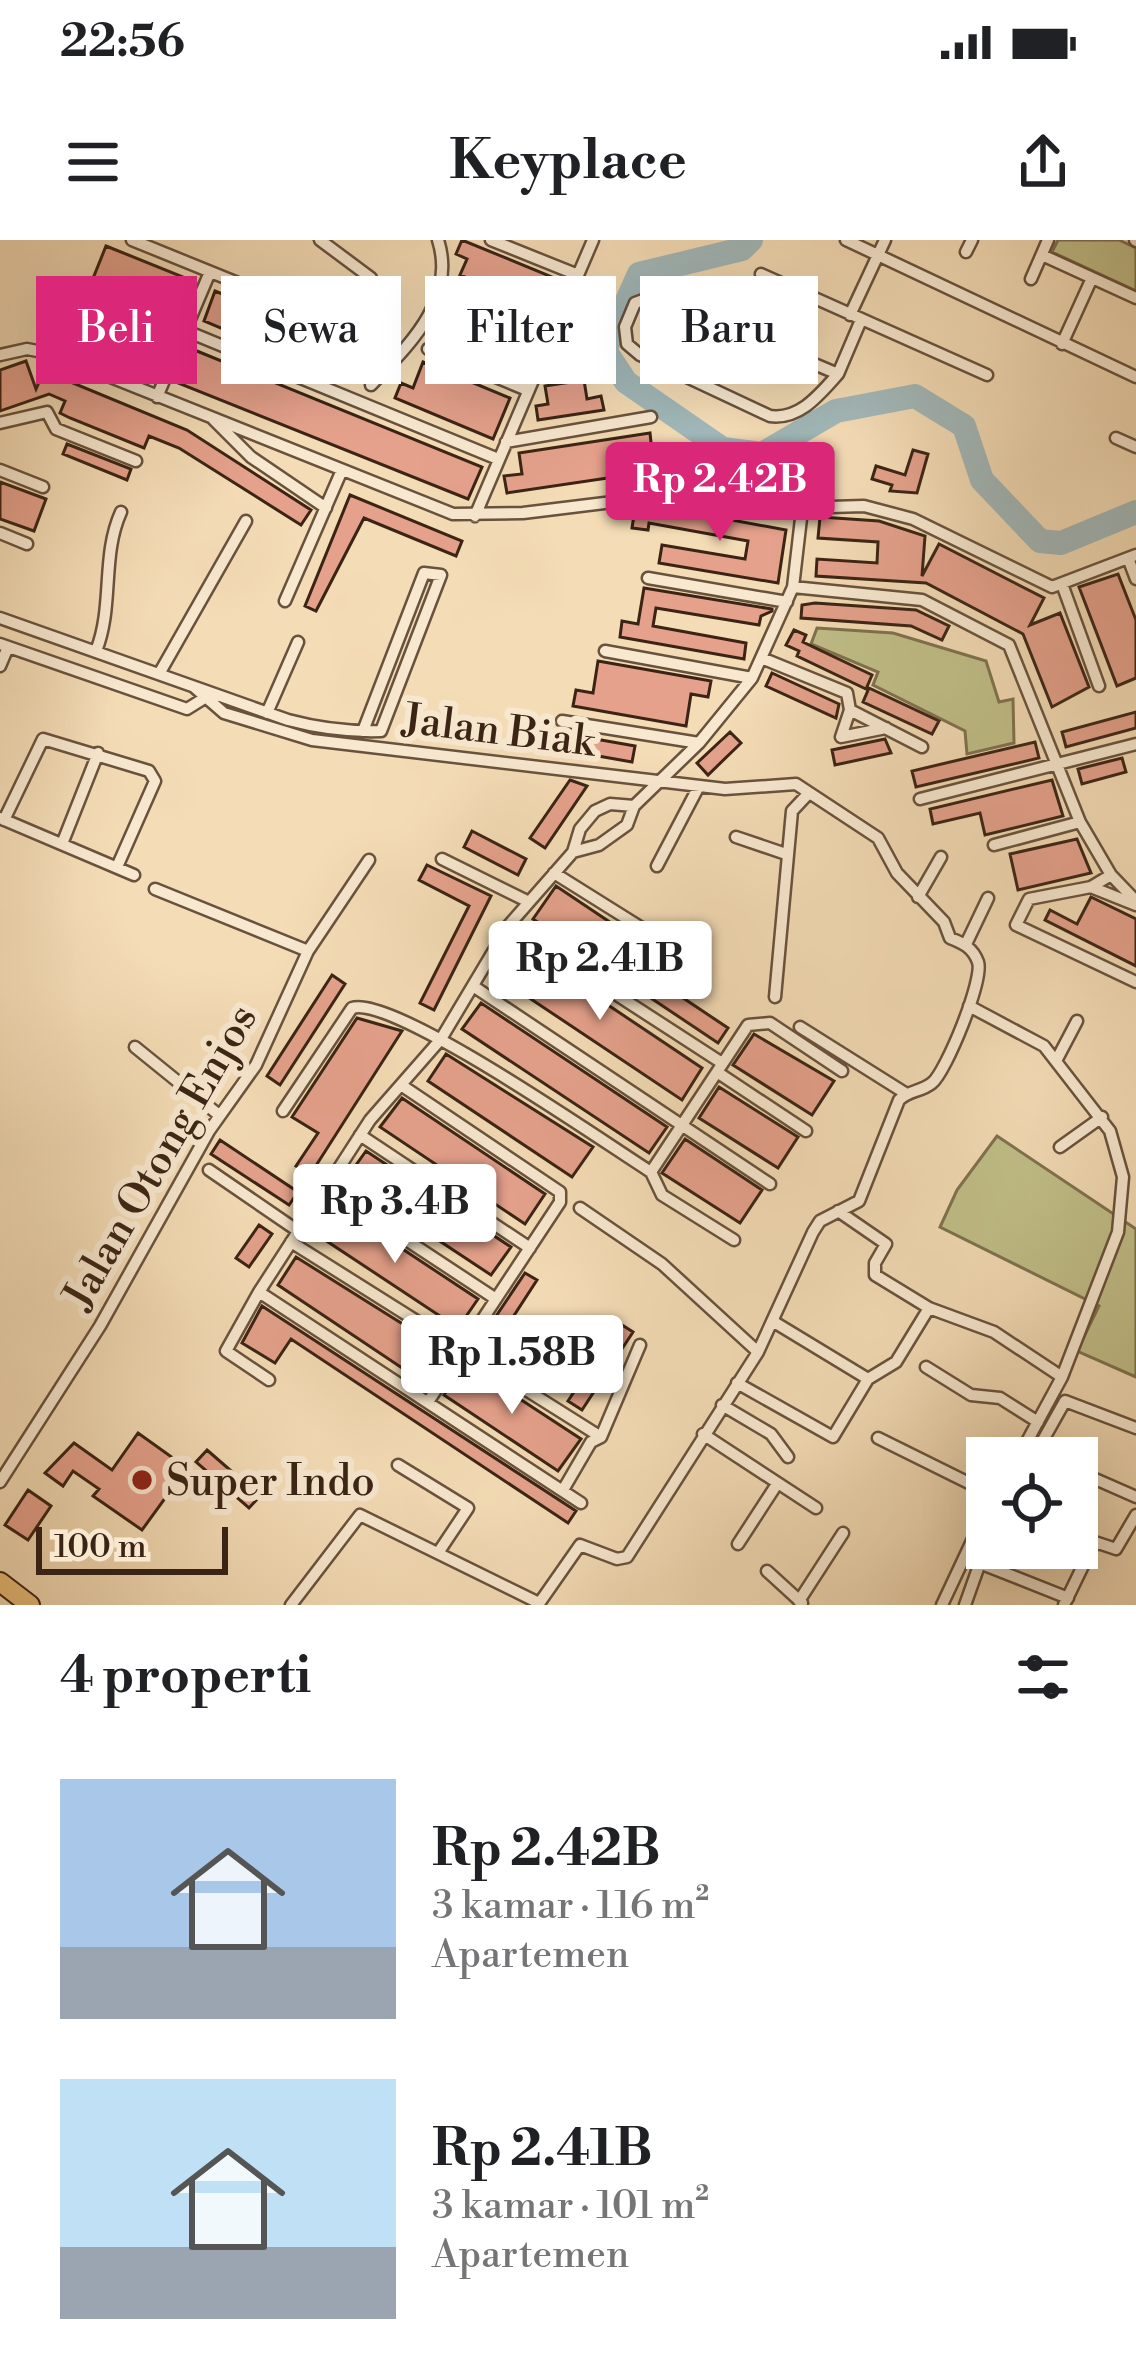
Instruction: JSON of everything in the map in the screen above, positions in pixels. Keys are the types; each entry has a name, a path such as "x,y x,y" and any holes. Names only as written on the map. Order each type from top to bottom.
{"main road":[{"path":"0,1582 30,1605"}],"street":[{"path":"132,240 221,277"},
{"path":"320,240 368,276"},
{"path":"371,385 420,333 435,304 442,269 437,240"},
{"path":"491,240 578,275 592,240"},
{"path":"846,240 1136,376"},
{"path":"838,374 654,296 635,303 625,327 627,344 770,416 789,416 838,374 885,240"},
{"path":"1030,279 1048,240"},
{"path":"1042,255 1136,298"},
{"path":"197,303 210,272"},
{"path":"761,274 987,375"},
{"path":"1061,344 1092,278"},
{"path":"197,336 498,460"},
{"path":"0,356 40,350 423,504 475,516 670,495 802,510 842,505 887,510 1044,585 1062,584 1132,557 1136,579"},
{"path":"157,397 163,384"},
{"path":"513,384 527,390"},
{"path":"475,516 529,384"},
{"path":"0,424 47,412 56,429 136,461"},
{"path":"506,442 652,417"},
{"path":"213,419 251,457 326,508"},
{"path":"1116,438 1136,447"},
{"path":"0,470 44,487"},
{"path":"285,601 342,470"},
{"path":"573,852 599,845 628,825 634,806 699,743 752,678 793,587 802,510"},
{"path":"96,651 111,580 110,535 121,512"},
{"path":"159,674 246,521"},
{"path":"0,533 27,544"},
{"path":"363,731 396,648 428,571 443,577 414,654 396,648"},
{"path":"648,578 787,602"},
{"path":"1062,584 1099,686"},
{"path":"793,587 922,599 1015,651 1080,822 1111,875 1136,903"},
{"name":"Jalan Biak","path":"0,618 267,713 308,725 363,731 385,729 414,654"},
{"path":"267,713 298,642"},
{"path":"0,666 4,645"},
{"name":"Jalan Biak","path":"4,645 187,709 203,699"},
{"path":"605,651 752,678"},
{"path":"764,659 847,693 850,710 839,730 841,737 886,728"},
{"name":"Jalan Biak","path":"194,687 203,699 240,720 312,740 699,786 748,790 796,784 808,794"},
{"path":"850,710 922,746"},
{"path":"562,721 699,743"},
{"path":"117,867 155,781 149,771 43,739 2,819 117,867 134,874"},
{"path":"920,799 1136,744"},
{"path":"62,844 98,753"},
{"path":"657,866 699,786"},
{"path":"291,1605 360,1515 538,1604 580,1545 617,1559 627,1557 758,1352 813,1232 859,1201 905,1093 935,1081 969,1006 979,964 966,944 950,938 944,922 918,897 878,838 808,794 792,811 775,997"},
{"path":"269,1380 226,1351 259,1292 361,1135 441,1039 509,925 573,852 580,830 595,812 610,804 634,806"},
{"path":"994,845 1080,822"},
{"path":"736,837 786,854"},
{"path":"918,897 941,857"},
{"path":"442,859 527,901"},
{"name":"Jalan Otong Enjos","path":"0,1482 100,1325 219,1115 256,1065 308,951 369,860"},
{"path":"554,873 645,930"},
{"path":"1111,875 1091,887 1029,899 1016,925 1136,982"},
{"path":"1091,887 1136,903"},
{"path":"155,890 308,951"},
{"path":"966,944 988,898"},
{"path":"509,925 806,1131"},
{"path":"473,986 770,1184"},
{"path":"969,1006 1029,1035 1056,1061 1102,1118 1123,1177 1125,1202 1118,1232 1062,1377 1030,1437"},
{"path":"283,1111 352,1008 380,1007 441,1039 651,1172 662,1195 734,1240"},
{"path":"651,1172 748,1025 759,1020 842,1071"},
{"path":"1056,1061 1077,1021"},
{"path":"800,1027 905,1093"},
{"path":"135,1047 219,1115"},
{"path":"401,1085 560,1192 530,1248 428,1402"},
{"path":"1060,1147 1102,1118"},
{"path":"361,1135 530,1248"},
{"path":"209,1170 462,1352 601,1437"},
{"path":"1123,1177 1136,1185"},
{"path":"326,1187 496,1299"},
{"path":"580,1208 662,1264 758,1352"},
{"path":"838,1211 886,1244 875,1263 875,1276 929,1308 994,1332 1062,1377"},
{"path":"259,1292 581,1503"},
{"path":"737,1383 831,1437 868,1378 896,1362 929,1308"},
{"path":"774,1322 868,1378"},
{"path":"562,1490 591,1442 601,1437 640,1345"},
{"path":"926,1367 970,1395 996,1396 1038,1422"},
{"path":"1048,1437 1065,1401 1136,1428"},
{"path":"722,1405 771,1433 788,1457"},
{"path":"703,1434 816,1508"},
{"path":"878,1438 966,1482"},
{"path":"398,1465 468,1508 438,1552"},
{"path":"1098,1480 1136,1497"},
{"path":"739,1544 777,1484"},
{"path":"1098,1545 1109,1549 1123,1546 1136,1515"},
{"path":"766,1571 802,1603 843,1533"},
{"path":"942,1605 966,1554"},
{"path":"964,1605 975,1569"},
{"path":"993,1569 1066,1601 1081,1569"}],"shaded area":[{"path":"1058,240 1119,240 1136,248 1136,291 1052,252"},
{"path":"817,628 893,633 986,661 999,702 1013,699 1014,743 967,754 965,731 873,685 878,672 811,644"},
{"path":"997,1136 1136,1229 1136,1377 1077,1351 1099,1306 940,1227 957,1190"}],"building":[{"path":"462,240 550,276 462,276 467,259 456,254"},
{"path":"106,246 181,276 94,276"},
{"path":"215,291 221,293 221,328 204,321"},
{"path":"197,351 221,361 221,384 278,384 482,467 468,499 180,384 197,384"},
{"path":"26,361 36,389 38,384 76,384 187,430 311,510 301,525 179,448 149,436 144,448 70,418 60,413 65,401 49,394 0,411 0,370"},
{"path":"423,362 425,384 476,384 510,398 493,439 395,398 401,383 413,388"},
{"path":"585,384 587,399 601,396 604,410 538,420 536,406 548,404 545,386"},
{"path":"650,433 652,452 679,451 682,467 507,493 504,476 522,474 519,453"},
{"path":"67,444 131,469 127,480 63,454"},
{"path":"913,450 928,454 917,493 890,491 892,485 872,479 876,466 905,475"},
{"path":"0,482 46,499 34,531 0,519"},
{"path":"350,495 462,541 456,556 364,518 316,611 305,606"},
{"path":"656,506 786,530 778,583 659,563 662,545 745,559 748,541 649,523 648,530 632,528 635,509 651,512"},
{"path":"820,517 879,521 925,536 922,576 939,544 1044,598 1030,625 1060,613 1089,687 1052,707 1023,634 926,583 816,576 817,559 877,563 878,542 818,538"},
{"path":"1118,574 1136,620 1136,678 1117,686 1079,587"},
{"path":"644,588 772,611 761,616 759,625 656,608 653,626 746,643 744,659 620,637 622,621 638,624"},
{"path":"802,605 916,610 949,626 942,640 911,626 801,618"},
{"path":"794,630 806,635 803,642 872,675 866,689 797,656 799,651 786,645"},
{"path":"598,661 711,681 708,697 691,694 686,726 573,706 576,690 593,693"},
{"path":"772,673 839,704 836,718 766,686"},
{"path":"869,688 939,721 932,734 863,702"},
{"path":"1136,712 1136,728 1066,747 1062,732"},
{"path":"556,732 635,746 632,762 553,748"},
{"path":"730,732 741,743 708,775 697,763"},
{"path":"885,739 891,753 835,765 832,750"},
{"path":"1035,742 1039,758 916,787 912,771"},
{"path":"1122,758 1126,772 1082,784 1078,769"},
{"path":"570,780 587,786 545,848 530,838"},
{"path":"1052,780 1063,816 985,835 980,813 933,824 930,809"},
{"path":"472,831 526,859 518,875 464,847"},
{"path":"1077,839 1091,873 1018,890 1010,854"},
{"path":"427,865 491,896 434,1010 420,1003 469,906 419,880"},
{"path":"556,886 644,945 631,963 728,1028 718,1043 533,919"},
{"path":"1091,897 1136,919 1136,966 1045,920 1050,910 1077,924"},
{"path":"520,946 702,1068 682,1100 498,977"},
{"path":"332,975 345,984 280,1085 267,1076"},
{"path":"481,1003 667,1127 649,1153 462,1029"},
{"path":"357,1018 402,1031 310,1175 296,1166 318,1133 292,1117"},
{"path":"754,1034 834,1081 812,1115 733,1065"},
{"path":"446,1054 593,1147 572,1177 428,1081"},
{"path":"719,1087 798,1137 778,1168 699,1118"},
{"path":"402,1098 545,1194 525,1224 380,1127"},
{"path":"685,1139 762,1190 740,1223 662,1173"},
{"path":"220,1140 298,1192 289,1205 211,1154"},
{"path":"366,1151 511,1247 491,1275 346,1179"},
{"path":"333,1203 478,1299 458,1328 313,1232"},
{"path":"259,1225 272,1234 249,1267 236,1258"},
{"path":"296,1257 444,1350 423,1382 278,1285"},
{"path":"525,1273 537,1280 493,1348 480,1340"},
{"path":"262,1306 576,1511 568,1523 291,1339 275,1363 242,1343"},
{"path":"619,1323 633,1332 582,1410 568,1401"},
{"path":"465,1363 581,1439 558,1471 444,1395"},
{"name":"Super Indo","path":"138,1433 187,1468 142,1530 93,1496 99,1489 73,1471 63,1486 45,1473 74,1443 112,1470"},
{"path":"207,1450 260,1496 249,1508 196,1462"},
{"path":"28,1490 51,1506 28,1540 5,1525"}],"waterway":[{"path":"751,240 742,249 639,274 605,350 626,382 723,449 762,454 836,411 915,396 964,426 982,480 1040,541 1061,543 1136,512"}],"place":[{"name":"Super Indo","path":"142,1480"}]}
